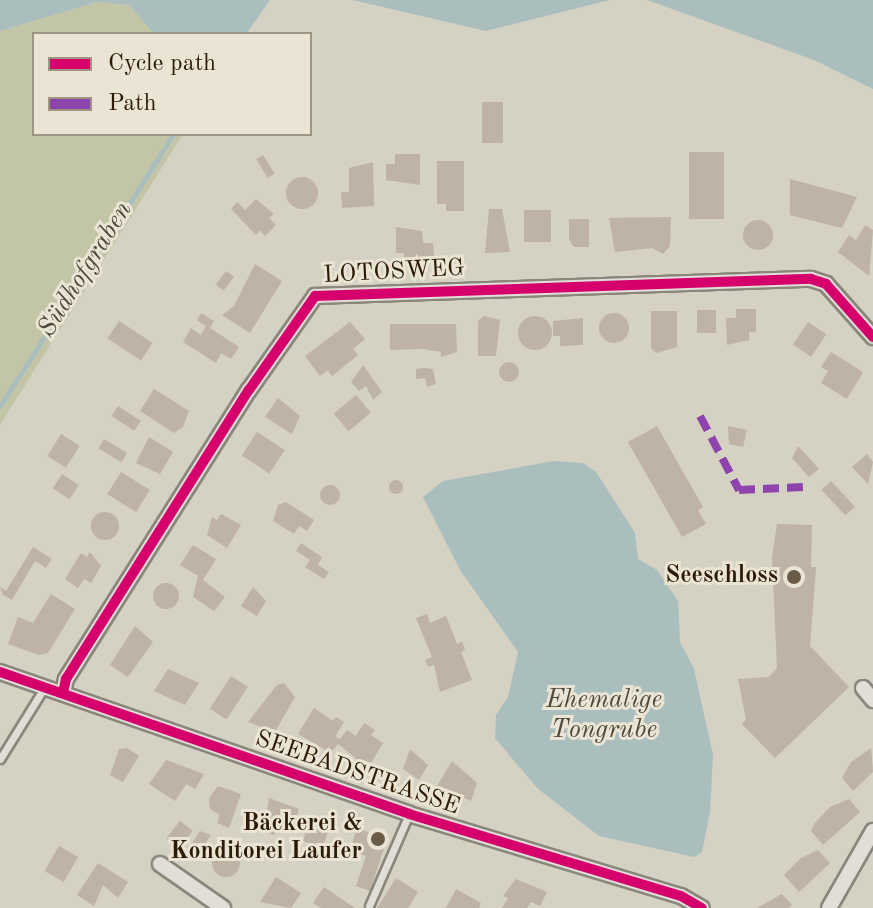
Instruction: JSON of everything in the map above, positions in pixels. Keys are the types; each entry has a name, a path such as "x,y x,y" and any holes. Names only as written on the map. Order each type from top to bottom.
{"street":[{"name":"LOTOSWEG","path":"63,693 66,679 232,416 315,296 811,279 826,284 873,337"},
{"name":"SEEBADSTRASSE","path":"0,672 409,814 650,886 702,908"},
{"path":"829,908 873,831"},
{"path":"160,864 223,908"}],"lane":[{"path":"0,759 44,688"},
{"path":"369,906 409,814"}],"green space":[{"path":"97,2 129,5 152,32 32,32 32,136 182,136 0,425 0,31"}],"water":[{"path":"0,0 270,0 247,32 152,32 129,5 97,2 0,31"},
{"path":"353,0 610,0 486,31"},
{"path":"647,0 873,0 873,89 814,60"},
{"name":"Ehemalige Tongrube","path":"554,461 583,463 596,472 635,533 638,559 657,570 678,601 680,642 694,669 713,755 710,812 702,852 694,857 599,836 537,788 495,738 496,715 508,697 518,652 460,570 423,497 443,481"}],"building":[{"path":"482,102 503,102 503,143 482,143"},
{"path":"689,152 724,152 724,219 689,219"},
{"path":"395,154 420,154 420,185 386,180 386,164 395,164"},
{"path":"263,155 275,174 268,178 256,159"},
{"path":"437,161 464,161 464,211 446,211 446,204 437,204"},
{"path":"373,162 374,206 342,208 341,192 349,192 349,168"},
{"path":"302,177 313,182 318,193 313,204 302,209 291,204 286,193 291,182"},
{"path":"790,179 857,197 842,228 790,215"},
{"path":"256,199 274,214 269,218 276,225 265,236 260,230 256,235 231,209 237,202 245,210"},
{"path":"489,209 502,209 510,252 485,253"},
{"path":"524,210 551,210 551,242 524,242"},
{"path":"671,217 670,246 663,254 652,248 615,252 609,218"},
{"path":"569,219 589,219 589,247 574,247 569,240"},
{"path":"758,220 768,225 773,235 768,245 758,250 748,245 743,235 748,225"},
{"path":"865,225 873,230 869,276 838,252 849,235 856,240"},
{"path":"396,227 422,231 423,243 433,243 434,258 404,258 404,253 396,253"},
{"path":"255,264 282,281 250,333 222,315 234,306"},
{"path":"226,271 234,277 224,291 216,285"},
{"path":"736,309 756,309 756,332 749,332 749,340 727,345 726,318 736,318"},
{"path":"697,310 716,310 716,333 697,333"},
{"path":"651,311 677,311 677,347 656,353 651,348"},
{"path":"201,313 214,321 210,328 239,347 231,359 221,353 216,363 183,342 191,328 201,335 206,326 197,320"},
{"path":"614,313 625,317 629,328 625,339 614,343 603,339 599,328 603,317"},
{"path":"484,316 500,320 496,356 478,356 478,321"},
{"path":"535,316 547,321 552,333 547,345 535,350 523,345 518,333 523,321"},
{"path":"583,318 583,345 560,346 560,336 553,336 553,321"},
{"path":"119,321 153,343 141,360 108,339"},
{"path":"350,322 365,339 353,349 358,355 332,376 328,370 320,376 305,356"},
{"path":"808,322 826,334 811,357 793,344"},
{"path":"390,324 456,324 457,352 441,357 441,352 424,349 390,350"},
{"path":"831,352 863,372 847,399 821,383 828,371 821,367"},
{"path":"509,362 516,365 519,372 516,379 509,382 502,379 499,372 502,365"},
{"path":"363,365 382,392 373,400 366,386 359,391 351,382"},
{"path":"416,369 433,369 436,384 427,387 425,378 416,379"},
{"path":"154,389 189,411 183,427 174,433 140,411"},
{"path":"356,395 371,413 349,431 334,414"},
{"path":"278,398 300,416 292,434 265,417"},
{"path":"118,406 141,421 134,431 111,416"},
{"path":"657,426 703,507 698,510 706,524 682,537 628,442"},
{"path":"728,426 747,430 743,447 729,444"},
{"path":"257,432 285,450 269,473 242,455"},
{"path":"61,434 80,446 66,468 47,456"},
{"path":"149,437 173,452 160,474 136,463"},
{"path":"104,439 127,453 121,462 98,448"},
{"path":"798,446 819,469 809,477 792,458"},
{"path":"867,454 873,462 868,484 852,467"},
{"path":"121,472 150,490 136,512 107,494"},
{"path":"62,474 79,485 70,499 53,488"},
{"path":"396,480 403,487 396,494 389,487"},
{"path":"831,481 855,507 845,515 821,490"},
{"path":"330,485 337,488 340,495 337,502 330,505 323,502 320,495 323,488"},
{"path":"286,502 314,520 307,531 299,526 294,534 273,521 278,505"},
{"path":"105,512 115,516 119,526 115,536 105,540 95,536 91,526 95,516"},
{"path":"221,514 241,525 227,548 207,535 212,517 217,520"},
{"path":"777,524 812,525 811,567 816,567 810,646 849,687 775,758 742,724 746,719 738,679 769,677 777,668 772,557"},
{"path":"301,543 322,557 318,565 329,572 324,579 305,567 310,560 296,551"},
{"path":"193,545 216,559 203,580 225,597 214,611 193,597 198,576 180,565"},
{"path":"33,547 52,559 46,568 35,561 12,600 3,595 0,587 6,591"},
{"path":"90,552 101,566 91,583 84,579 78,588 65,579 81,553 87,557"},
{"path":"166,583 175,587 179,596 175,605 166,609 157,605 153,596 157,587"},
{"path":"253,587 266,601 257,616 241,606"},
{"path":"51,594 75,609 48,653 39,655 8,644 18,617 33,623"},
{"path":"427,614 430,623 446,616 457,644 462,641 465,650 461,652 472,680 440,692 434,665 428,667 425,660 432,657 416,618"},
{"path":"135,626 153,642 128,677 110,665"},
{"path":"168,669 199,683 185,705 154,691"},
{"path":"231,676 248,687 227,720 210,709"},
{"path":"284,683 295,697 275,732 248,722 277,685"},
{"path":"314,708 333,721 336,717 344,722 335,737 340,739 347,730 356,736 364,723 375,730 371,735 383,743 368,768 338,744 331,753 298,734"},
{"path":"127,748 139,756 123,782 110,775 119,749"},
{"path":"871,748 873,772 853,791 842,778 851,762"},
{"path":"410,749 428,765 419,780 403,769"},
{"path":"166,760 204,774 195,789 186,784 175,801 149,784"},
{"path":"452,761 477,783 471,801 437,786"},
{"path":"218,786 241,794 229,828 217,823 220,815 210,809 209,798"},
{"path":"269,798 299,809 295,822 285,819 274,835 264,831"},
{"path":"849,799 860,812 823,845 811,831 815,823 830,807"},
{"path":"310,818 330,824 323,847 303,841"},
{"path":"180,821 193,831 179,848 166,838"},
{"path":"357,828 387,839 370,891 356,886 366,856 350,850"},
{"path":"200,831 211,835 198,854 189,848"},
{"path":"59,846 78,857 64,882 44,871"},
{"path":"226,849 236,853 240,863 236,873 226,877 216,873 212,863 216,853"},
{"path":"818,850 830,863 799,892 784,875 801,858"},
{"path":"98,863 128,882 118,898 103,885 94,906 77,895"},
{"path":"276,877 301,893 291,908 260,902"},
{"path":"396,878 418,892 408,908 377,908"},
{"path":"516,879 547,892 540,906 531,902 527,908 502,908 508,898 503,896"},
{"path":"324,887 355,908 321,908 313,903"},
{"path":"456,889 481,903 479,908 446,908"},
{"path":"782,894 792,905 789,908 757,908"}],"waterway":[{"name":"Südhofgraben","path":"0,406 172,136"}],"marked path":[{"path":"700,416 739,490 803,487"}],"cycle path":[{"path":"63,693 66,679 249,390 315,296 811,279 826,284 873,337"},
{"path":"0,672 409,814 681,896 702,908"}],"place":[{"name":"Seeschloss","path":"794,577"},
{"name":"Bäckerei & Konditorei Laufer","path":"378,839"}]}
